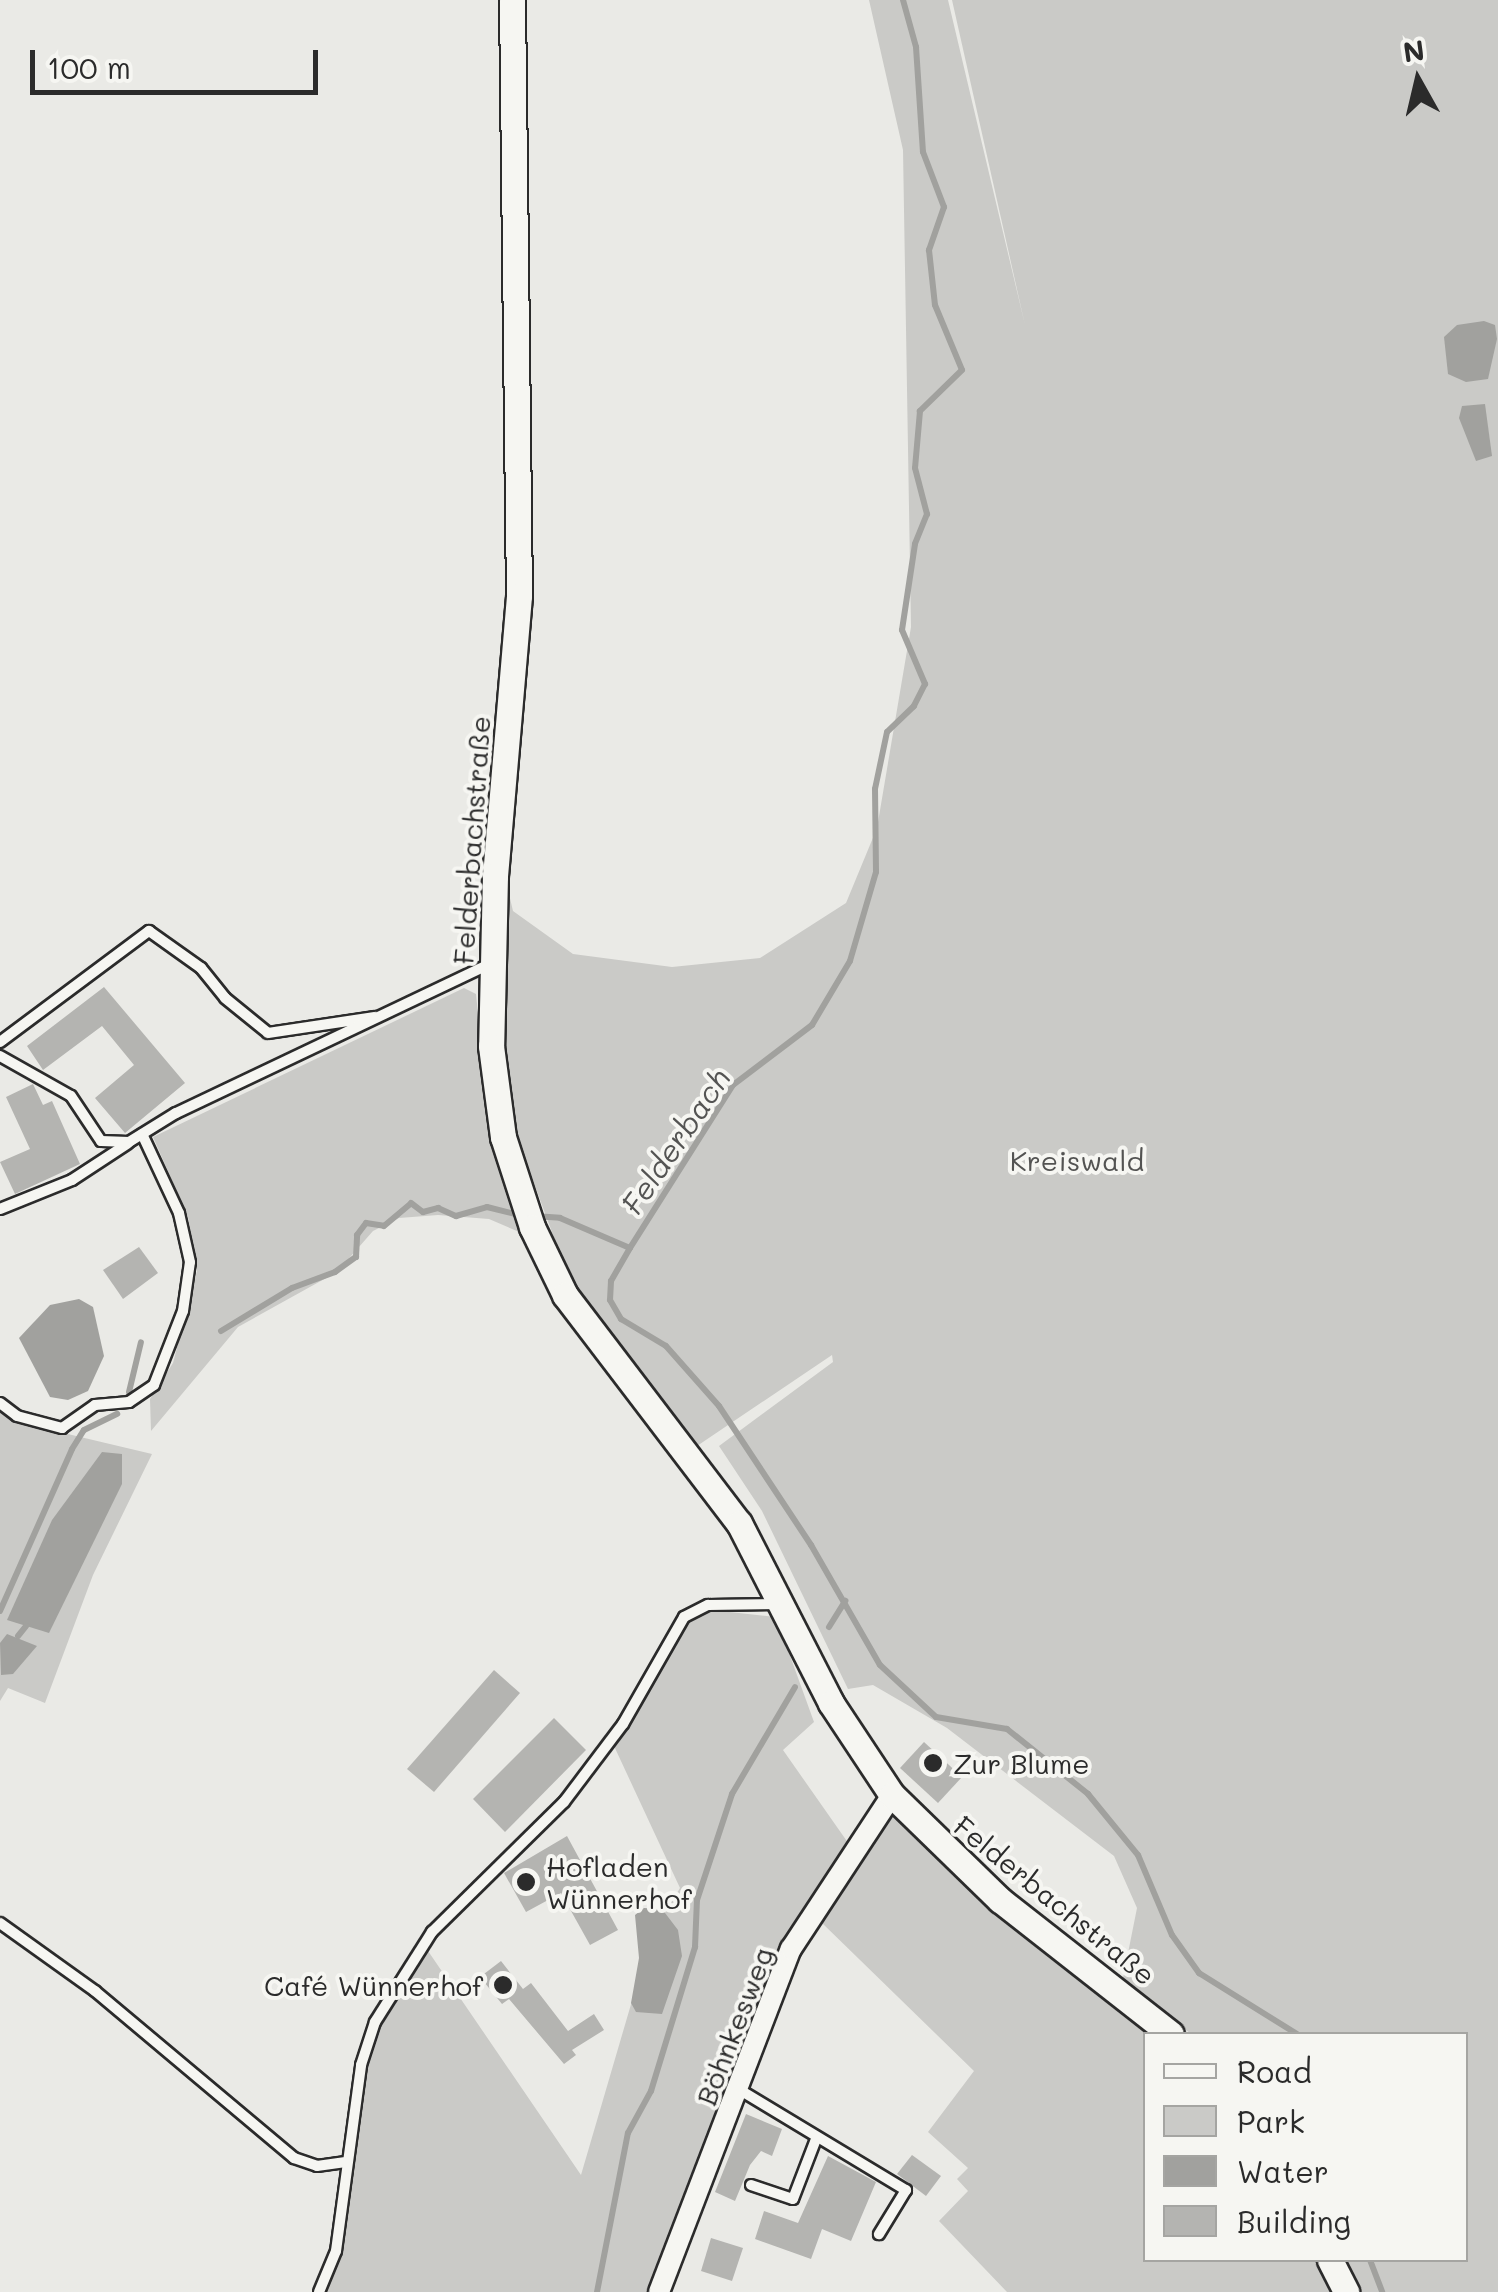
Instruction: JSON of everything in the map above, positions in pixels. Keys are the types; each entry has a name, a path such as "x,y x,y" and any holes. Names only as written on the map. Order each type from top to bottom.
{"street":[{"name":"Felderbachstraße","path":"512,0 520,596 491,964 491,1046 504,1136 532,1227 565,1296 730,1509 831,1703 892,1795 1000,1900 1169,2032"},
{"name":"Böhnkesweg","path":"659,2292 740,2090 791,1949 892,1795"},
{"path":"1331,2262 1346,2292"}],"lane":[{"path":"0,1042 149,931 201,968 225,998 268,1033 391,1014"},
{"path":"0,1209 72,1180 142,1134 491,964"},
{"path":"0,1056 71,1096 101,1140 128,1142"},
{"path":"0,1403 16,1416 62,1428 95,1405 128,1402 154,1385 182,1311 190,1262 179,1213 142,1134"},
{"path":"319,2292 336,2252 344,2162 360,2064 376,2022 445,1920 564,1802 623,1724 684,1617 708,1605 761,1609 782,1603"},
{"path":"0,1922 95,1991 304,2165 344,2162"},
{"path":"740,2090 906,2190 878,2234"},
{"path":"751,2185 793,2200 816,2139"}],"green space":[{"name":"Kreiswald","path":"869,0 948,0 1025,325 952,0 1498,0 1498,2292 1355,2292 1342,2262 1468,2262 1468,2032 1189,2032 1123,1978 1137,1908 1114,1856 947,1728 873,1685 848,1689 762,1511 719,1446 833,1362 832,1355 697,1446 576,1297 515,1132 501,1050 504,873 513,911 573,954 672,967 760,958 846,903 877,828 911,627 903,150"},
{"path":"464,988 476,994 486,1090 524,1234 489,1219 438,1215 399,1218 373,1231 337,1272 238,1327 151,1431 150,1399 173,1363 197,1271 188,1217 153,1137"},
{"path":"0,1411 13,1421 152,1454 93,1575 45,1703 8,1688 0,1701"},
{"path":"711,1610 776,1617 814,1722 783,1750 851,1847 787,1949 651,2292 325,2292 347,2222 365,2065 383,2019 426,1948 581,2175 651,1936 680,1888 614,1746 690,1618"},
{"path":"891,1815 1016,1926 1155,2032 1143,2032 1143,2262 1317,2262 1331,2292 1007,2292 939,2221 968,2191 957,2179 968,2168 928,2132 974,2071 821,1922"}],"water":[{"path":"1484,321 1495,325 1497,339 1488,379 1466,382 1448,374 1444,337 1457,325"},
{"path":"1485,404 1492,456 1476,461 1459,418 1462,406"},
{"path":"79,1299 93,1307 104,1356 88,1391 68,1400 50,1397 19,1338 50,1305"},
{"path":"102,1452 122,1454 122,1484 49,1633 7,1620 52,1520"},
{"path":"7,1634 37,1646 13,1674 1,1675 0,1643"},
{"path":"644,1908 662,1909 678,1930 682,1956 662,2014 636,2012 631,2003 639,1958 635,1915"}],"building":[{"path":"104,987 185,1083 125,1133 95,1098 134,1065 102,1026 43,1070 27,1046"},
{"path":"33,1084 43,1105 52,1101 80,1164 15,1194 0,1162 30,1149 6,1097"},
{"path":"139,1247 158,1273 123,1299 103,1270"},
{"path":"494,1670 520,1693 434,1792 407,1769"},
{"path":"554,1718 586,1750 505,1832 473,1799"},
{"path":"924,1742 962,1777 938,1803 900,1768"},
{"path":"567,1836 618,1930 590,1945 561,1893 526,1912 504,1873"},
{"path":"501,1961 523,1989 531,1983 568,2031 594,2014 604,2030 572,2050 576,2055 564,2064 509,1999 502,2004 480,1977"},
{"path":"746,2114 782,2129 772,2156 761,2151 750,2165 735,2201 715,2192"},
{"path":"912,2155 941,2176 926,2196 897,2174"},
{"path":"828,2156 876,2182 851,2241 822,2229 811,2259 755,2239 764,2211 798,2223"},
{"path":"711,2238 743,2248 732,2281 701,2271"}],"waterway":[{"name":"Felderbach","path":"903,0 916,47 923,152 944,207 929,250 935,305 962,370 920,411 915,468 927,514 915,544 902,630 925,684 914,706 887,732 875,789 876,872 850,961 812,1025 733,1085 611,1281 610,1300 621,1319 666,1346 719,1406 811,1545 880,1665 936,1717 1007,1729 1088,1794 1138,1855 1172,1935 1199,1973 1294,2032"},
{"path":"221,1331 292,1288 335,1272 356,1257 357,1235 366,1223 384,1226 411,1203 423,1212 438,1208 456,1216 487,1207 522,1216"},
{"path":"534,1216 560,1218 630,1248"},
{"path":"129,1392 141,1342"},
{"path":"0,1611 72,1449 84,1430 117,1414"},
{"path":"829,1627 845,1601"},
{"path":"18,1636 26,1626"},
{"path":"597,2292 628,2133 651,2091 695,1947 697,1900 732,1794 795,1687"},
{"name":"Felderbach","path":"1371,2262 1382,2292"}],"place":[{"name":"Zur Blume","path":"933,1763"},
{"name":"Hofladen Wünnerhof","path":"526,1882"},
{"name":"Café Wünnerhof","path":"503,1985"}]}
